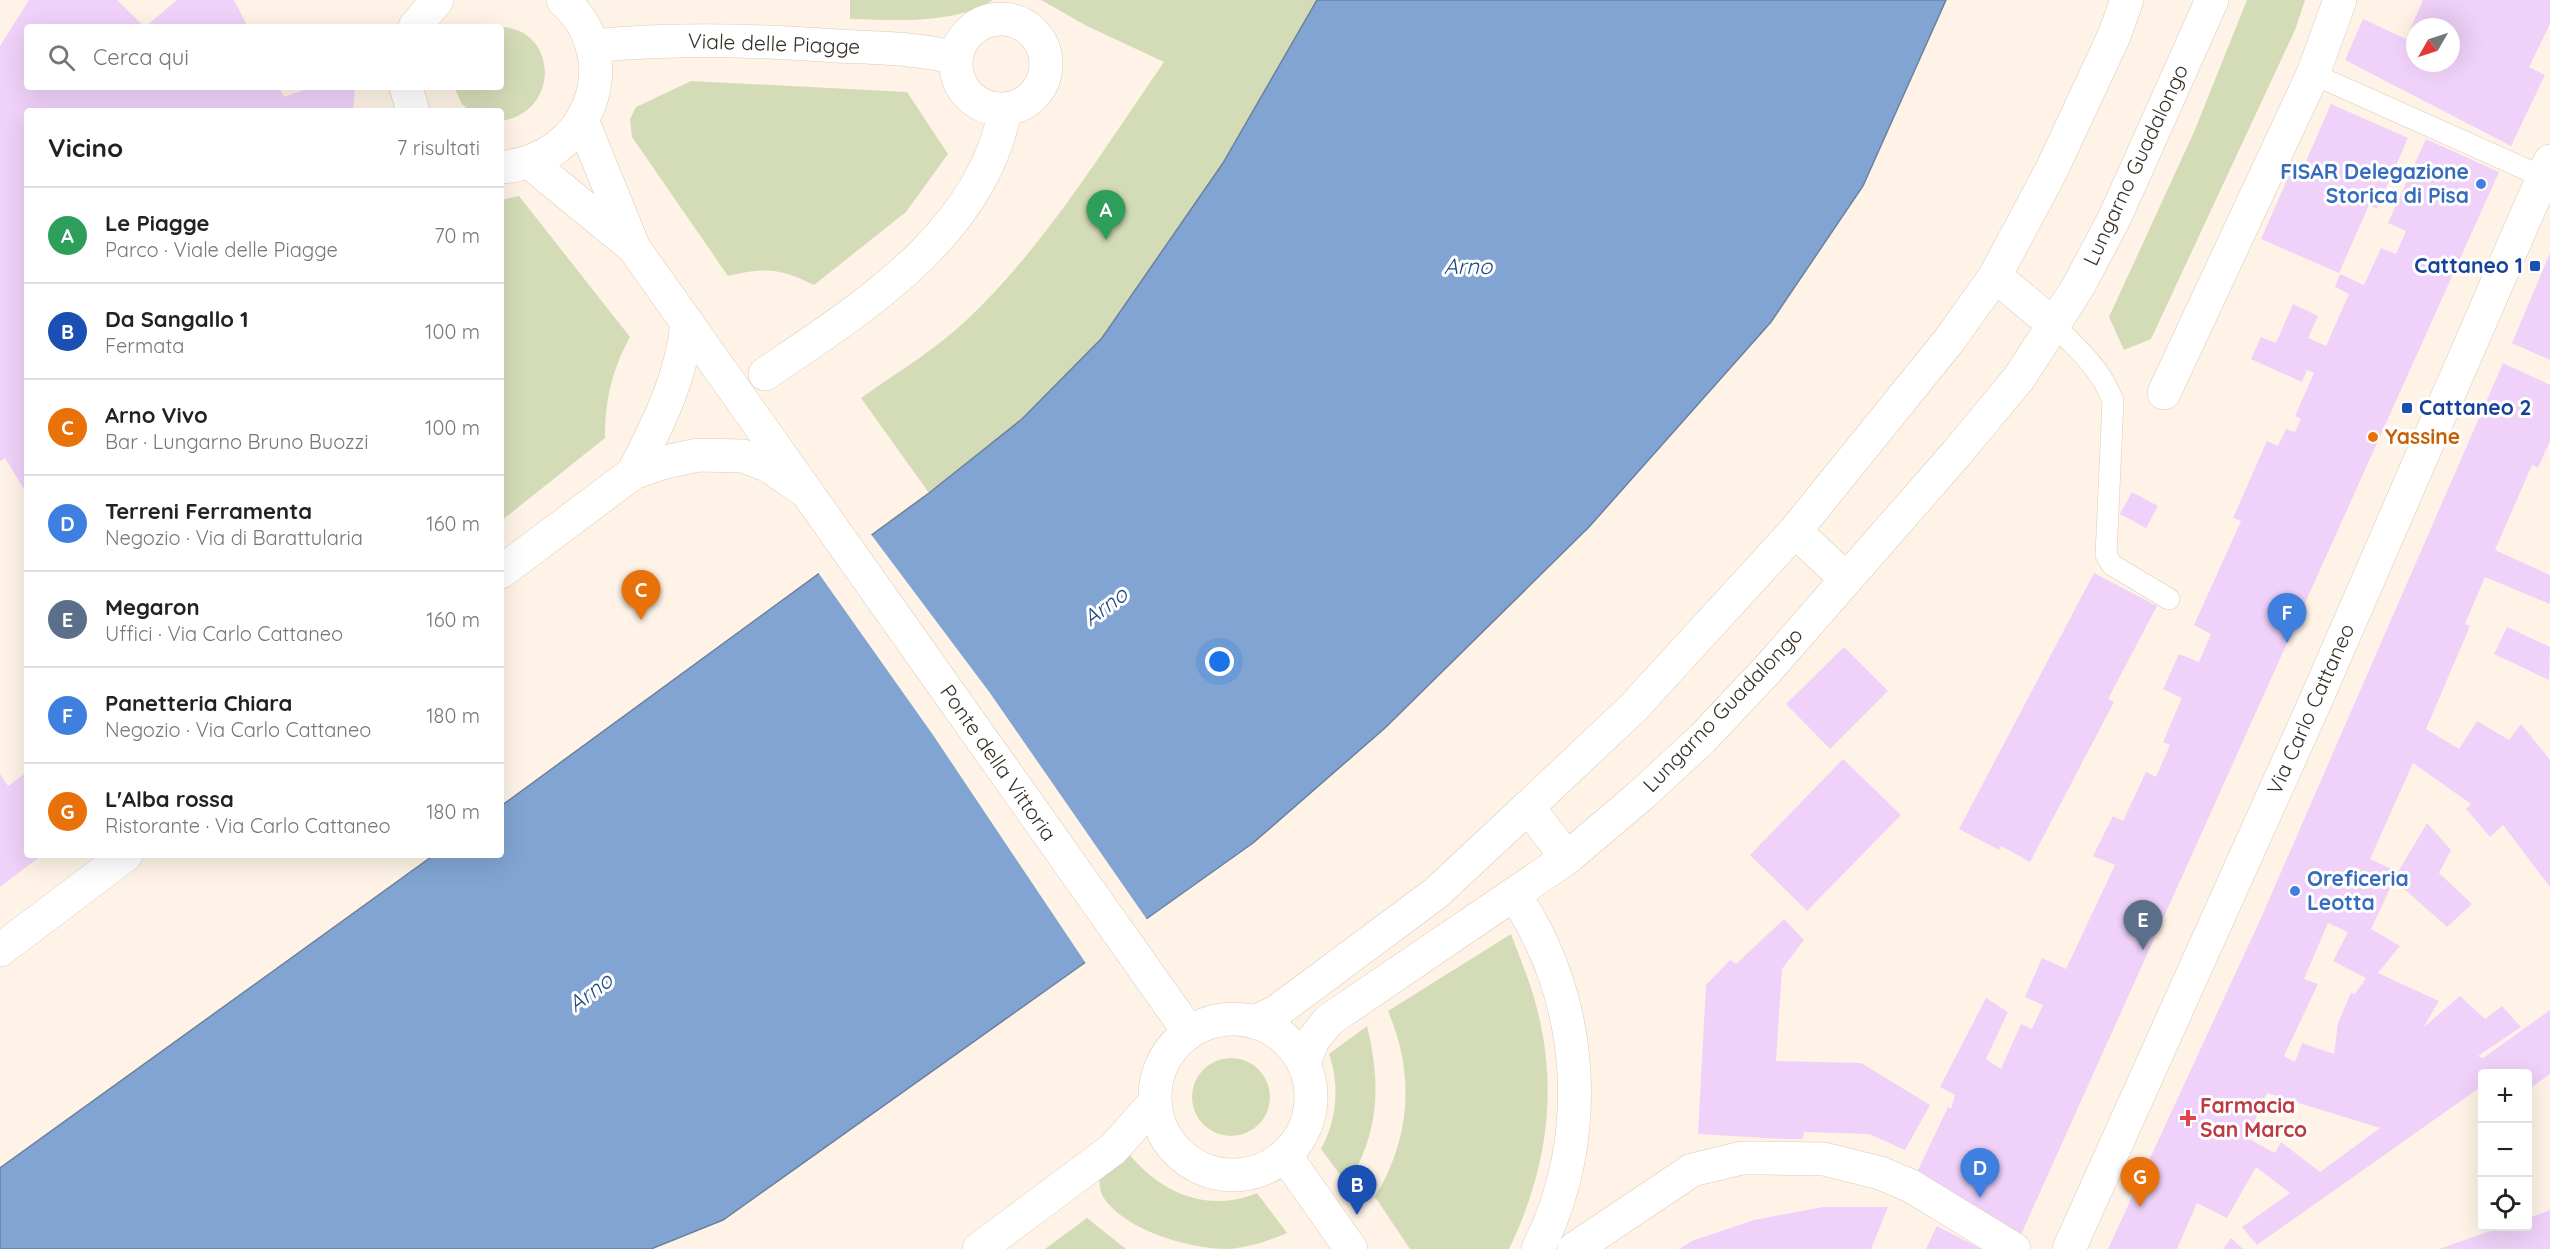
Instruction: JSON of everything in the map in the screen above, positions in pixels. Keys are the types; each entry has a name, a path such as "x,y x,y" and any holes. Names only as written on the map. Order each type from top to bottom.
{"street":[{"path":"515,165 557,148 582,120 594,92 596,66 592,46 580,19 563,0"},
{"path":"1254,1022 1276,1012 1436,893 1633,708 1795,531 1951,338 1995,276 2052,169 2114,36 2127,0"},
{"name":"Lungarno Guadalongo","path":"1304,1063 1313,1041 1329,1020 1370,990 1515,896 1567,858 1702,739 1846,579 2019,378 2078,287 2115,217 2212,0"},
{"path":"2164,393 2313,74 2340,0"},
{"path":"1028,11 1044,50 1047,62 1045,76 1040,89 1031,99 1005,110 992,109 969,96 961,84 956,58 968,34 978,25 1028,11"},
{"name":"Viale delle Piagge","path":"592,46 657,39 810,44 916,51 956,58"},
{"path":"407,90 412,108"},
{"path":"765,375 875,296 907,269 942,233 973,192 990,163 1000,136 1005,110"},
{"path":"582,120 634,248"},
{"path":"515,165 634,248"},
{"name":"Via Carlo Cattaneo","path":"2071,1246 2306,722 2546,169"},
{"name":"Ponte della Vittoria","path":"634,248 1189,1032"},
{"path":"1995,276 2054,325"},
{"path":"633,473 673,391 685,345 687,322"},
{"path":"504,570 633,473 698,455 743,456 767,465 807,493"},
{"path":"1795,531 1846,579"},
{"path":"1528,807 1567,858"},
{"path":"0,950 122,858"},
{"path":"1515,896 1544,946 1556,978 1565,1010 1574,1076 1572,1141 1556,1206 1538,1249"},
{"path":"1215,1021 1254,1022 1280,1035 1304,1063 1310,1088 1309,1112 1300,1136 1285,1155 1262,1169 1245,1173 1217,1173 1185,1158 1167,1137 1159,1120 1155,1102 1156,1084 1165,1058 1189,1032 1215,1021"},
{"path":"980,1249 1113,1149 1155,1102"},
{"path":"1285,1155 1351,1249"},
{"path":"1574,1249 1692,1170 1742,1158 1763,1158 1824,1159 1880,1173 1911,1186 2014,1249"}],"lane":[{"name":"Via Carlo Cattaneo","path":"2313,74 2546,169"},
{"path":"2054,325 2087,358 2108,384 2113,401 2106,555 2112,565 2169,599"}],"green space":[{"path":"850,0 993,0 960,14 904,20 850,19"},
{"path":"1041,0 1317,0 1223,163 1102,338 1022,419 929,493 861,398 946,338 999,287 1074,194 1164,62 1087,26"},
{"path":"2247,0 2305,0 2295,30 2151,339 2124,350 2109,317 2194,132"},
{"path":"504,28 520,31 533,41 542,55 545,71 542,88 534,103 521,114 504,120 504,108 467,108 455,90 504,90"},
{"path":"691,81 907,92 948,154 906,212 814,285 782,272 763,270 728,276 632,137 630,119 636,107"},
{"path":"519,196 630,337 618,361 611,386 606,411 605,438 504,519 504,199"},
{"path":"1511,934 1536,1007 1545,1047 1547,1106 1545,1135 1532,1193 1509,1249 1410,1249 1375,1197 1396,1152 1405,1106 1402,1059 1397,1035 1388,1011"},
{"path":"1367,1026 1372,1047 1376,1088 1375,1108 1366,1146 1347,1184 1321,1149 1331,1126 1335,1103 1335,1078 1329,1054"},
{"path":"1231,1058 1246,1061 1259,1069 1267,1082 1270,1097 1267,1112 1259,1125 1246,1133 1231,1136 1216,1133 1203,1125 1195,1112 1192,1097 1195,1082 1203,1069 1216,1061"},
{"path":"1130,1155 1157,1180 1188,1196 1221,1201 1239,1199 1257,1193 1287,1233 1259,1243 1228,1249 1177,1242 1142,1228 1113,1209 1103,1197 1100,1188 1099,1179"},
{"path":"1087,1218 1126,1249 1045,1249"}],"water":[{"name":"Arno","path":"1317,0 1946,0 1863,186 1771,322 1589,527 1385,728 1253,843 723,1220 651,1249 0,1249 0,1168 430,858 504,858 504,804 929,493 1022,419 1102,338 1223,163"}],"pier":[{"path":"870,533 990,693 1148,921 1087,965 933,735 817,571"}],"building":[{"path":"29,0 117,0 142,24 24,24 24,90 280,90 284,97 304,90 355,90 353,108 24,108 24,489 5,458 0,461 0,46"},
{"path":"177,0 234,0 246,24 149,24"},
{"path":"2423,0 2550,0 2550,24 2529,67 2545,75 2511,146 2345,60 2363,19 2406,39 2406,72 2460,72 2460,18 2415,18"},
{"path":"2331,104 2408,138 2377,209 2369,205 2339,273 2261,239 2291,171 2300,175"},
{"path":"2426,139 2499,172 2019,1239 1918,1170 1948,1107 1951,1109 1955,1095 1940,1087 1986,998 2008,1012 1986,1059 2001,1069 2021,1024 2032,1029 2043,1005 2025,997 2042,958 2066,969 2115,865 2093,856 2113,816 2123,821 2146,772 2156,777 2170,745 2163,742 2182,698 2163,689 2179,654 2199,662 2211,634 2194,625 2241,521 2233,518 2267,441 2278,446 2286,429 2295,432 2301,419 2295,416 2314,373 2307,370 2302,382 2251,359 2261,337 2276,343 2293,304 2318,316 2308,338 2326,346 2349,294 2335,287 2340,274 2364,285 2381,248 2396,254 2406,231 2388,223"},
{"path":"2550,253 2550,360 2512,343"},
{"path":"2503,363 2550,385 2550,441 2538,468 2532,465 2495,550 2550,575 2550,604 2485,577 2465,624 2470,626 2426,729 2459,749 2477,721 2509,740 2521,724 2550,760 2550,887 2503,825 2490,837 2466,809 2471,804 2413,763 2370,859 2398,872 2427,823 2451,850 2439,873 2472,904 2447,927 2394,880 2371,929 2400,946 2378,973 2439,1001 2423,1028 2460,996 2485,1019 2502,1006 2521,1027 2478,1056 2483,1058 2550,1010 2550,1074 2532,1087 2532,1069 2478,1069 2478,1089 2257,1245 2242,1227 2290,1193 2256,1167 2227,1218 2197,1203 2177,1249 2108,1249 2261,918","holes":["2328,923 2348,932 2333,961 2366,978 2355,994 2351,993 2338,1023 2334,1054 2302,1043 2295,1062 2284,1056 2318,984 2304,979","2267,1093 2380,1128 2320,1172 2281,1142 2275,1153 2247,1138"]},
{"path":"2132,492 2158,506 2146,528 2120,514"},
{"path":"2094,573 2157,606 2108,699 2114,702 2030,862 2001,846 1999,850 1959,829"},
{"path":"2507,627 2550,647 2549,680 2494,654"},
{"path":"1844,647 1888,691 1830,749 1786,704"},
{"path":"1843,759 1901,815 1807,911 1750,855"},
{"path":"0,774 8,786 24,774 24,858 38,858 0,887"},
{"path":"1784,919 1804,940 1782,969 1776,1061 1861,1063 1930,1105 1905,1150 1869,1134 1804,1132 1803,1139 1786,1139 1698,1134 1706,985 1730,960 1736,964"},
{"path":"1823,1207 1888,1207 1871,1249 1679,1249 1692,1241 1754,1220"},
{"path":"2550,1210 2550,1249 2439,1249 2491,1231 2532,1231 2532,1217"},
{"path":"1937,1226 1981,1249 1926,1249"},
{"path":"2231,1238 2243,1249 2223,1249"}],"place":[{"name":"FISAR Delegazione Storica di Pisa","path":"2481,184"},
{"name":"Le Piagge","path":"1106,240"},
{"name":"Cattaneo 1","path":"2535,266"},
{"name":"Cattaneo 2","path":"2407,408"},
{"name":"Yassine","path":"2373,437"},
{"name":"Arno Vivo","path":"641,620"},
{"name":"Panetteria Chiara","path":"2287,643"},
{"name":"Oreficeria Leotta","path":"2295,891"},
{"name":"Megaron","path":"2143,950"},
{"name":"Farmacia San Marco","path":"2188,1118"},
{"name":"Terreni Ferramenta","path":"1980,1198"},
{"name":"L'Alba rossa","path":"2140,1207"},
{"name":"Da Sangallo 1","path":"1357,1215"}]}
